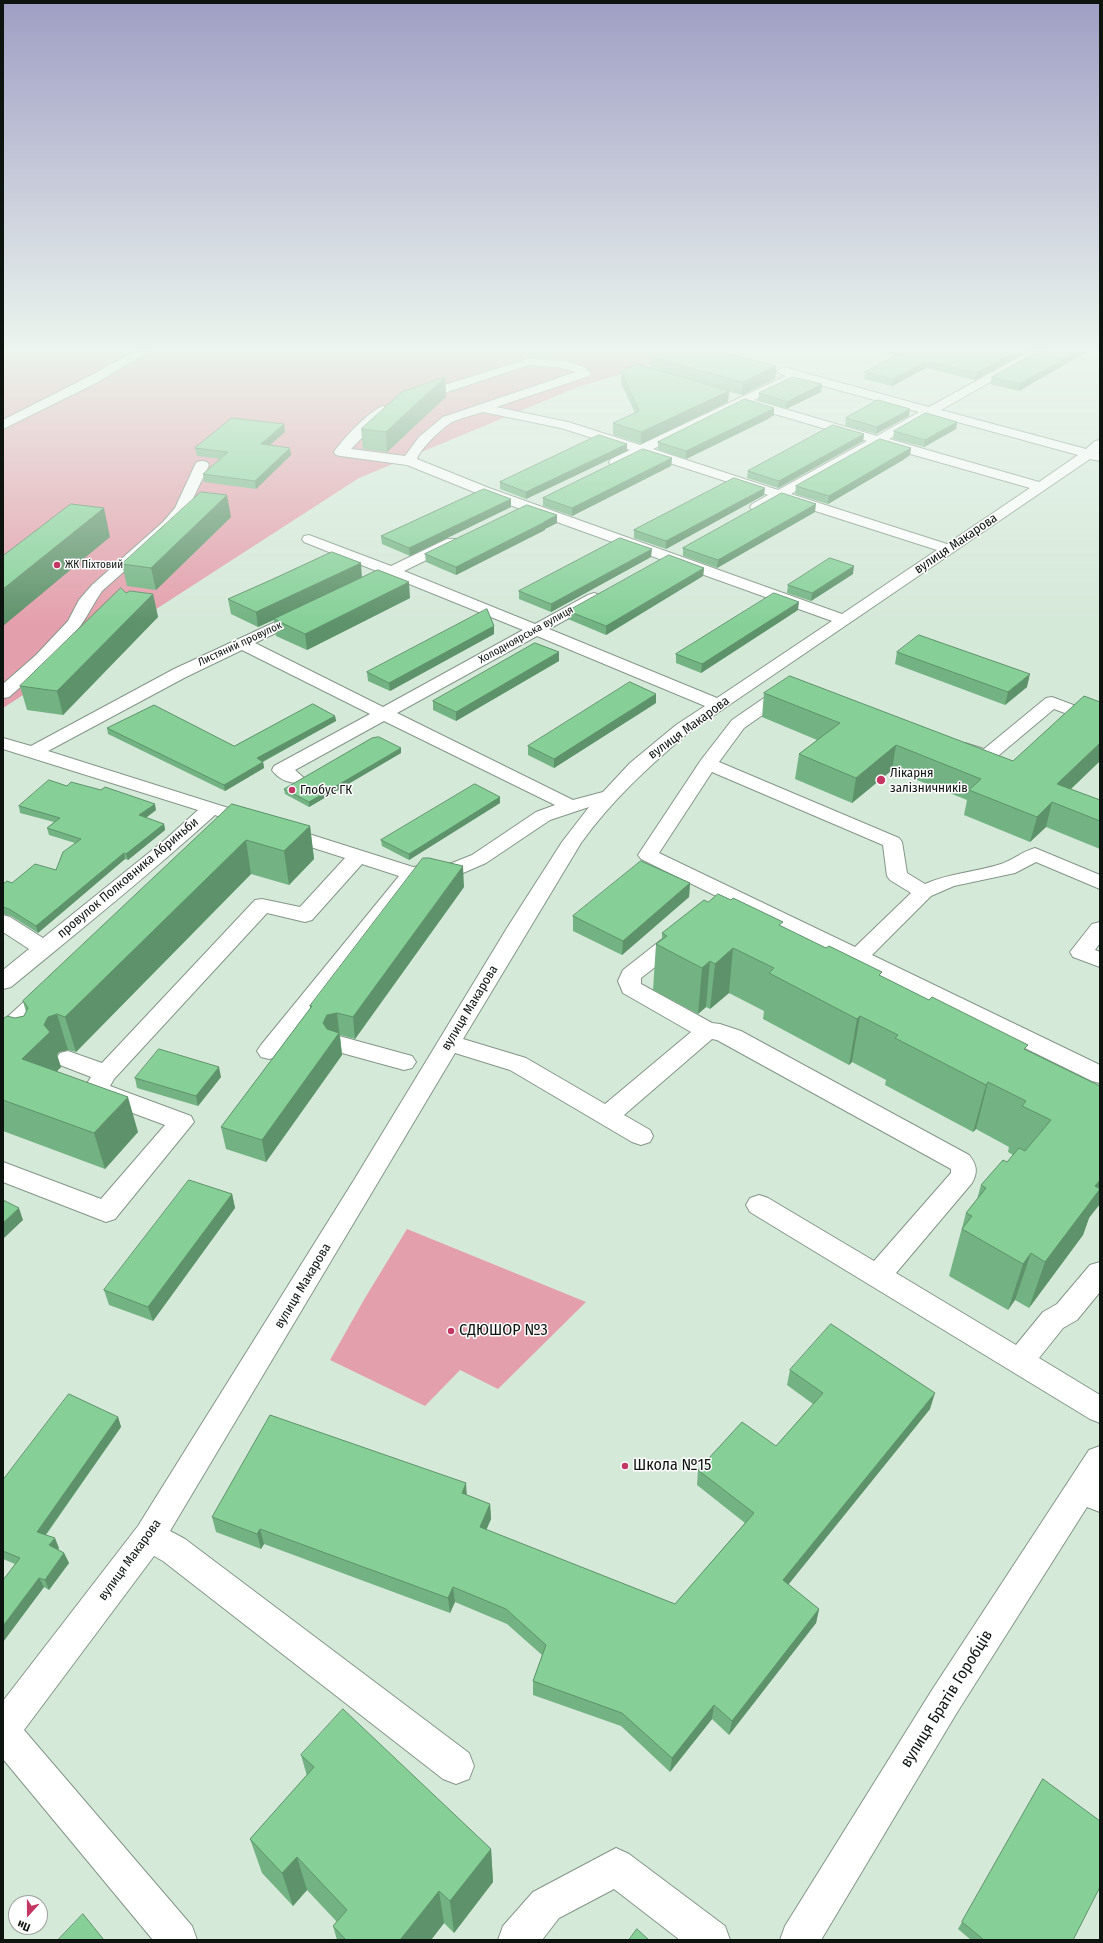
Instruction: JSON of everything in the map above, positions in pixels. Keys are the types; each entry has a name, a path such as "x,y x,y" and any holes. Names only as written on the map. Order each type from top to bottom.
{"street":[{"path":"350,443 341,452 410,461 526,506 845,620"},
{"path":"410,461 412,454 423,443"},
{"path":"619,443 948,550"},
{"path":"601,470 657,443"},
{"path":"747,512 871,443"},
{"path":"890,443 1041,486"},
{"path":"1059,443 1096,452"},
{"name":"вулиця Макарова","path":"3,1729 149,1538 572,842 591,816 609,796 659,748 682,729 1041,486 1096,452"},
{"path":"3,693 42,659 75,623 87,600 97,588 168,525 181,509 202,465"},
{"path":"512,513 547,496"},
{"path":"325,531 303,541 392,571 719,705"},
{"path":"350,592 462,537"},
{"path":"653,564 687,545"},
{"name":"Холодноярська вулиця","path":"295,778 281,770 385,714 605,591"},
{"name":"Листяний провулок","path":"33,752 180,672 243,644 314,609"},
{"path":"243,644 571,806"},
{"path":"810,693 783,693 738,724 708,764 648,855 1100,1075"},
{"path":"949,742 986,757 1052,702 1100,721"},
{"name":"провулок Полковника Абриньби","path":"3,743 237,816 357,857 412,873 456,870 544,816 571,806 609,796"},
{"path":"708,764 892,842 897,876 924,892"},
{"name":"провулок Полковника Абриньби","path":"3,982 112,891 173,843 212,808"},
{"path":"221,830 237,816"},
{"path":"858,956 924,892 948,881 1008,869 1035,854 1100,883"},
{"path":"3,1172 106,1212 182,1122 94,1090 106,1073 262,905 305,915 357,857"},
{"path":"269,1051 412,873"},
{"path":"3,922 44,949"},
{"path":"695,924 631,975 629,980 631,988 707,1031 720,1032 733,1037 954,1158 964,1167 963,1176 878,1275"},
{"path":"1100,929 1081,952 1100,960"},
{"path":"26,1044 3,1035 64,978"},
{"path":"607,1116 678,1054 707,1031"},
{"path":"450,1042 518,1064 641,1136"},
{"path":"339,1044 404,1062"},
{"path":"68,1059 106,1073"},
{"path":"760,1205 1100,1410"},
{"path":"1020,1361 1053,1320 1067,1312 1100,1273"},
{"name":"вулиця Братів Горобців","path":"799,1940 944,1702 1094,1482"},
{"path":"149,1538 174,1550 456,1766"},
{"path":"3,1732 178,1940"},
{"path":"517,1940 546,1904 616,1867 711,1940"}],"shaded area":[{"path":"3,443 444,443 359,478 3,708"},
{"name":"СДЮШОР №3","path":"407,1229 586,1302 498,1389 460,1370 425,1406 330,1360 365,1298"}],"building":[{"path":"202,443 263,443 261,444 290,448 255,481 203,474 228,452 195,448"},
{"path":"583,443 623,443 627,444 526,492 500,482"},
{"path":"660,443 703,443 686,451"},
{"path":"800,443 848,443 779,481 748,471"},
{"path":"873,443 893,443 911,448 829,496 796,486"},
{"path":"643,449 672,458 572,508 543,498"},
{"path":"734,478 765,488 666,541 634,530"},
{"path":"484,489 511,499 409,548 381,536 470,495"},
{"path":"201,492 227,495 151,568 122,564"},
{"path":"782,493 816,504 718,560 683,548"},
{"path":"71,504 104,508 3,589 3,556"},
{"path":"527,505 557,515 456,567 425,554"},
{"path":"620,538 652,549 551,604 519,591"},
{"path":"332,552 361,563 256,612 228,599 271,580"},
{"path":"669,555 704,568 606,626 568,611"},
{"path":"830,558 854,566 812,593 788,585"},
{"path":"378,570 409,582 305,634 274,619"},
{"path":"121,588 126,593 130,591 153,594 57,691 20,686"},
{"path":"774,593 799,602 702,664 676,654"},
{"path":"487,609 494,626 389,683 367,672"},
{"path":"919,635 1030,674 1008,692 897,652"},
{"path":"535,643 559,652 456,712 433,701"},
{"path":"790,676 1013,761 1084,696 1100,702 1100,743 1057,784 1100,800 1100,821 1052,802 1037,817 969,790 981,779 896,745 856,778 799,754 840,723 764,693"},
{"path":"630,682 656,694 554,759 528,746"},
{"path":"313,704 335,716 257,758 263,762 224,785 107,728 154,705 234,746"},
{"path":"379,737 401,748 309,802 284,789 372,738"},
{"path":"49,780 67,786 71,782 101,790 105,787 155,804 139,815 164,824 126,854 124,853 36,926 9,909 3,907 3,884 7,881 12,883 35,864 56,870 63,852 81,839 47,828 60,818 19,806"},
{"path":"475,784 500,797 409,854 381,840"},
{"path":"232,804 310,826 284,851 246,840 65,1017 57,1014 48,1017 44,1025 50,1032 22,1059 128,1097 94,1133 3,1100 3,1019 7,1016 15,1018 24,1016 28,1008 23,1001"},
{"path":"423,858 463,866 353,1017 337,1013 327,1015 323,1023 327,1029 339,1033 262,1140 221,1127 312,1006 310,1006"},
{"path":"641,861 690,883 623,941 573,916"},
{"path":"718,894 731,900 733,898 783,922 779,925 826,948 829,946 882,972 879,975 929,1000 932,997 1028,1045 1024,1049 1100,1086 1100,1180 1095,1186 1100,1189 1045,1262 1031,1253 1023,1264 962,1229 972,1216 966,1213 986,1188 981,1185 1003,1160 1007,1162 1019,1148 1025,1151 1051,1120 1022,1106 1026,1101 988,1082 986,1085 895,1038 898,1035 860,1016 857,1019 769,973 774,968 733,948 715,964 710,961 702,968 656,944 667,936 662,933 704,900 708,902"},
{"path":"159,1049 219,1067 196,1096 135,1078"},
{"path":"189,1180 232,1194 148,1307 104,1290"},
{"path":"3,1200 19,1208 3,1223"},
{"path":"831,1324 935,1393 783,1580 819,1609 732,1721 714,1705 672,1758 622,1713 533,1681 546,1645 506,1609 453,1587 448,1598 260,1529 257,1534 212,1517 270,1415 466,1483 462,1493 490,1504 480,1527 675,1604 754,1513 698,1470 742,1422 776,1446 823,1393 790,1370"},
{"path":"69,1394 118,1417 37,1532 55,1538 49,1545 64,1553 45,1580 39,1578 3,1626 3,1580 20,1558 3,1551 3,1480"},
{"path":"343,1709 491,1849 450,1901 439,1891 400,1940 346,1940 333,1926 347,1910 297,1857 282,1873 250,1839 314,1767 301,1755"},
{"path":"1043,1779 1100,1821 1100,1887 1073,1940 984,1940 962,1922"},
{"path":"83,1914 104,1940 58,1940"},
{"path":"637,1929 649,1940 629,1940"}],"place":[{"name":"ЖК Піхтовий","path":"57,565"},
{"name":"Лікарня залізничників","path":"881,780"},
{"name":"Глобус ГК","path":"292,790"},
{"name":"СДЮШОР №3","path":"451,1331"},
{"name":"Школа №15","path":"625,1466"}]}
